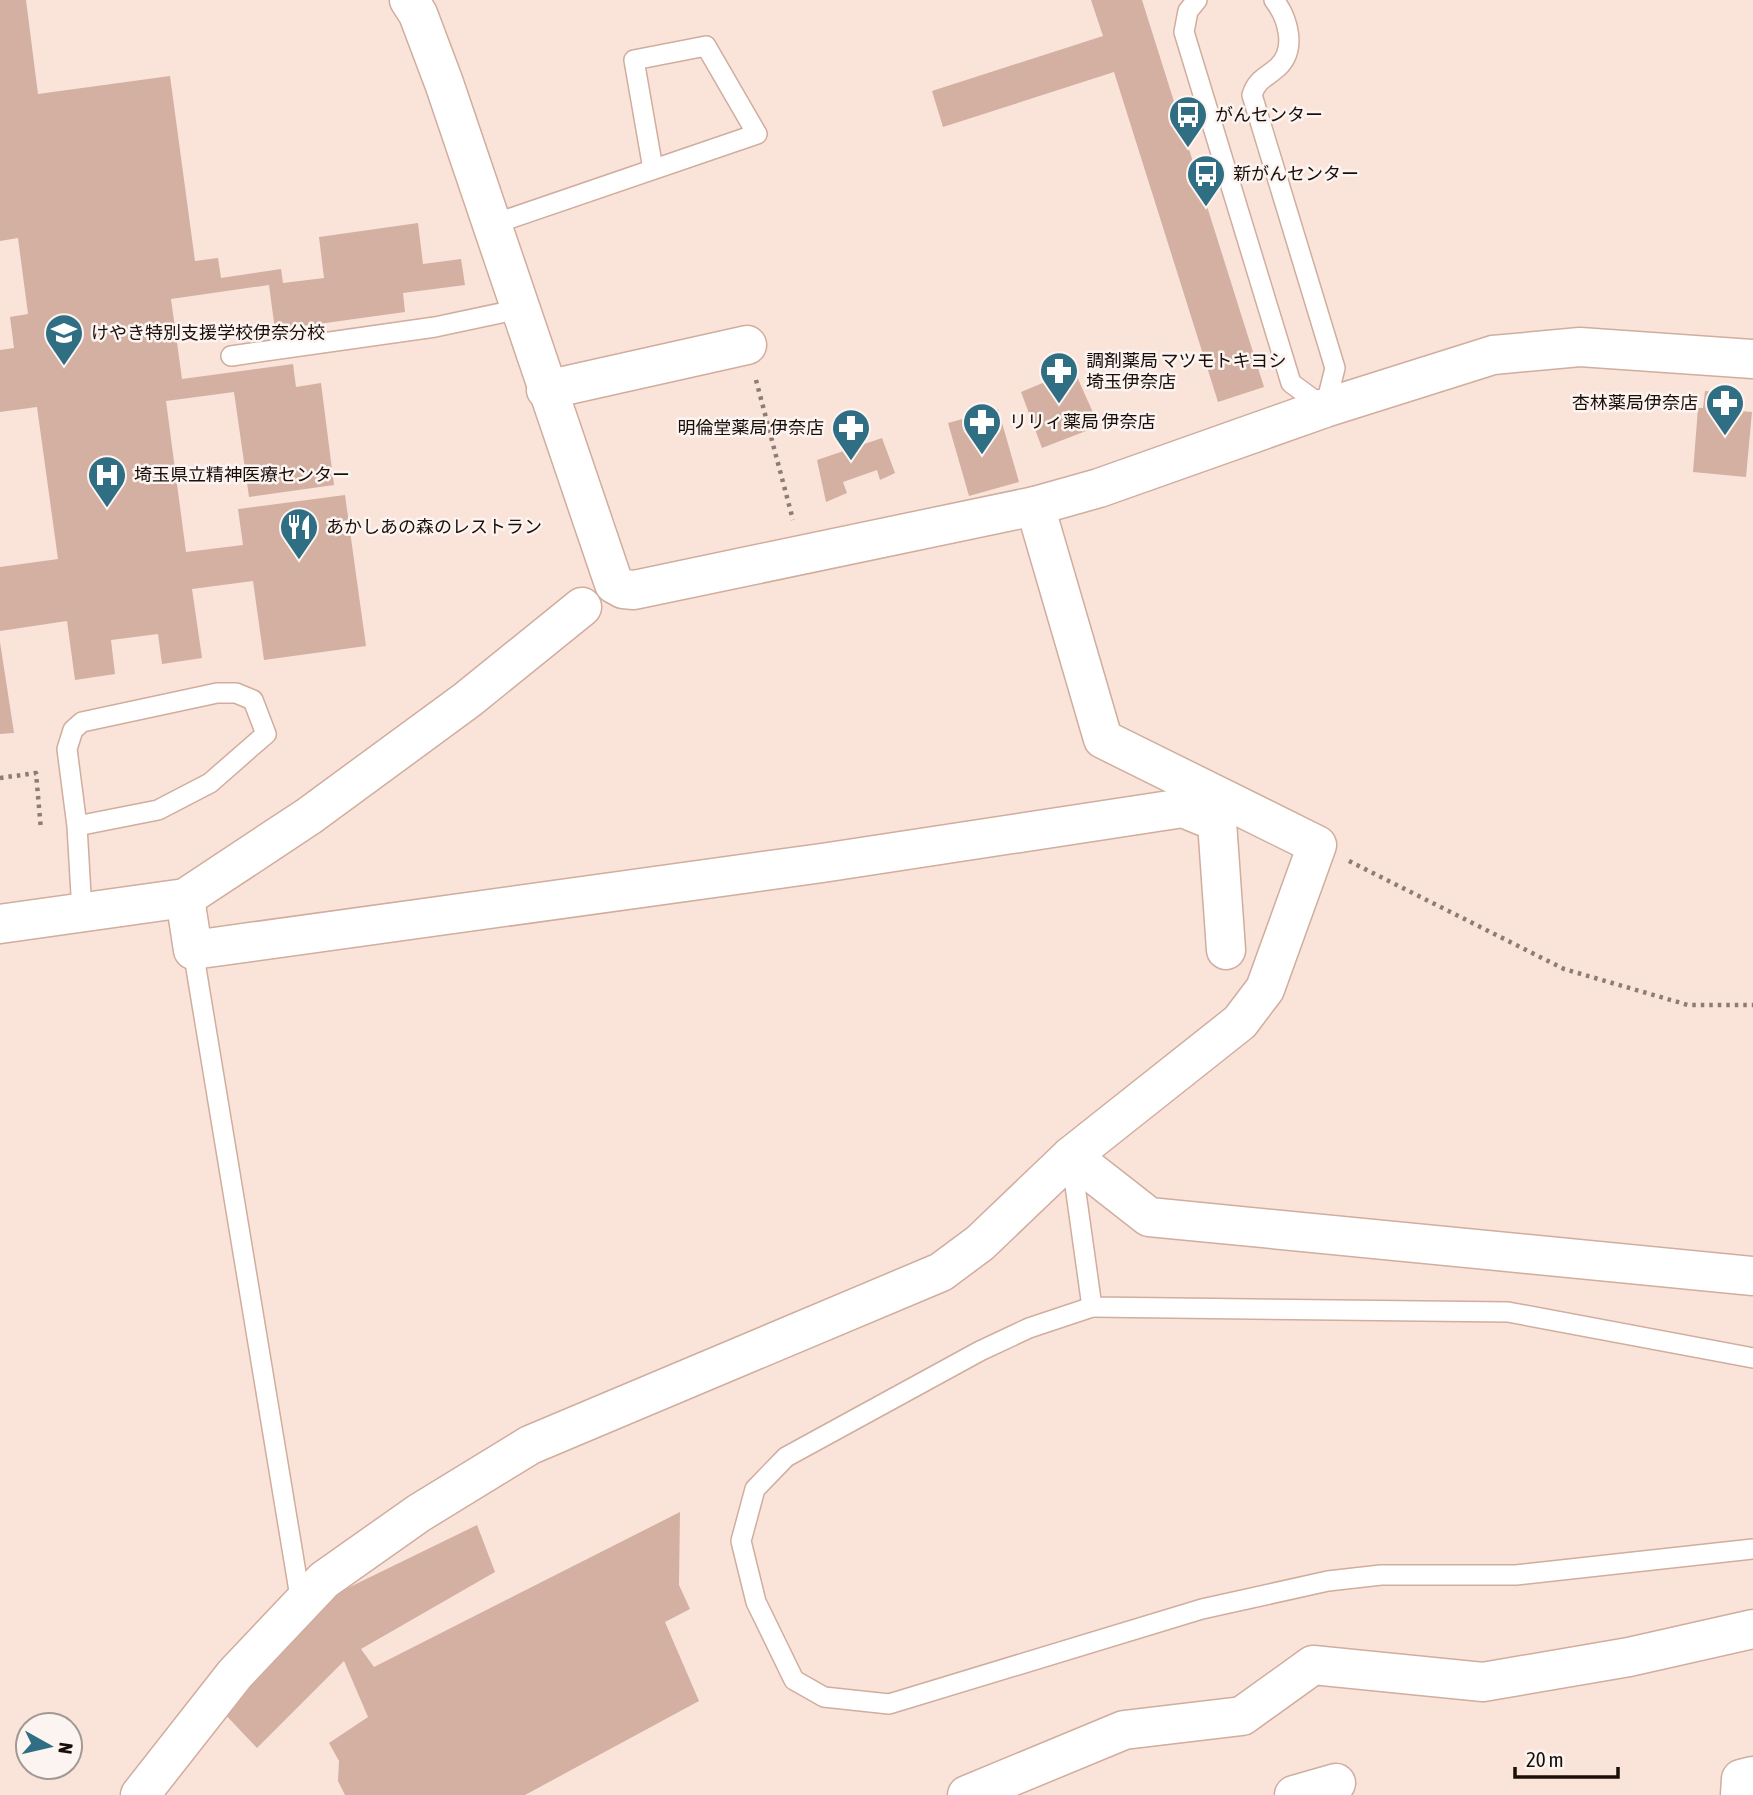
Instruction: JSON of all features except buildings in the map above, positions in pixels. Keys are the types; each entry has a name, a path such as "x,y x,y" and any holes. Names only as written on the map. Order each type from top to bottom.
{"street":[{"path":"409,0 418,14 444,83 614,584 623,589 634,590 1035,506 1099,488 1325,408 1493,355 1535,349 1618,348 1753,359"},
{"path":"546,390 747,345"},
{"path":"139,1795 235,1674 324,1580 419,1513 530,1445 941,1272 979,1243 1071,1156 1240,1022 1265,989 1317,845 1103,739 1035,506"},
{"path":"0,924 185,898 330,800 467,700 582,607"},
{"path":"185,898 193,950 822,863 1183,808 1217,822 1226,950"},
{"path":"1071,1156 1150,1217 1753,1276"},
{"path":"967,1795 1124,1730 1242,1716 1313,1665 1483,1682 1629,1657 1753,1629"},
{"path":"1740,1795 1741,1779 1753,1776"},
{"path":"1294,1795 1336,1783"}],"lane":[{"path":"1197,0 1188,11 1184,32 1236,208 1292,383 1325,408 1335,368 1252,95 1256,82 1280,66 1289,45 1286,15 1275,0"},
{"path":"491,225 757,134 706,46 634,61 653,169"},
{"path":"232,356 435,327 520,309"},
{"path":"76,826 158,810 210,783 266,734 253,700 236,693 217,693 82,722 73,730 67,749 82,912"},
{"path":"193,950 301,1603"},
{"path":"1071,1156 1092,1307"},
{"path":"1753,1358 1508,1312 1092,1307 1029,1328 968,1357 786,1457 755,1489 741,1541 756,1602 794,1680 824,1698 889,1704 1202,1609 1328,1581 1381,1575 1516,1575 1753,1549"}],"path":[{"path":"747,345 802,555"},
{"path":"0,778 36,773 41,831"},
{"path":"1317,845 1564,969 1688,1004 1753,1005"}],"place":[{"name":"がんセンター","path":"1188,149"},
{"name":"新がんセンター","path":"1206,208"},
{"name":"けやき特別支援学校伊奈分校","path":"64,367"},
{"name":"調剤薬局 マツモトキヨシ 埼玉伊奈店","path":"1059,405"},
{"name":"杏林薬局伊奈店","path":"1725,437"},
{"name":"リリィ薬局 伊奈店","path":"982,456"},
{"name":"明倫堂薬局 伊奈店","path":"851,462"},
{"name":"埼玉県立精神医療センター","path":"107,509"},
{"name":"あかしあの森のレストラン","path":"299,561"}]}
